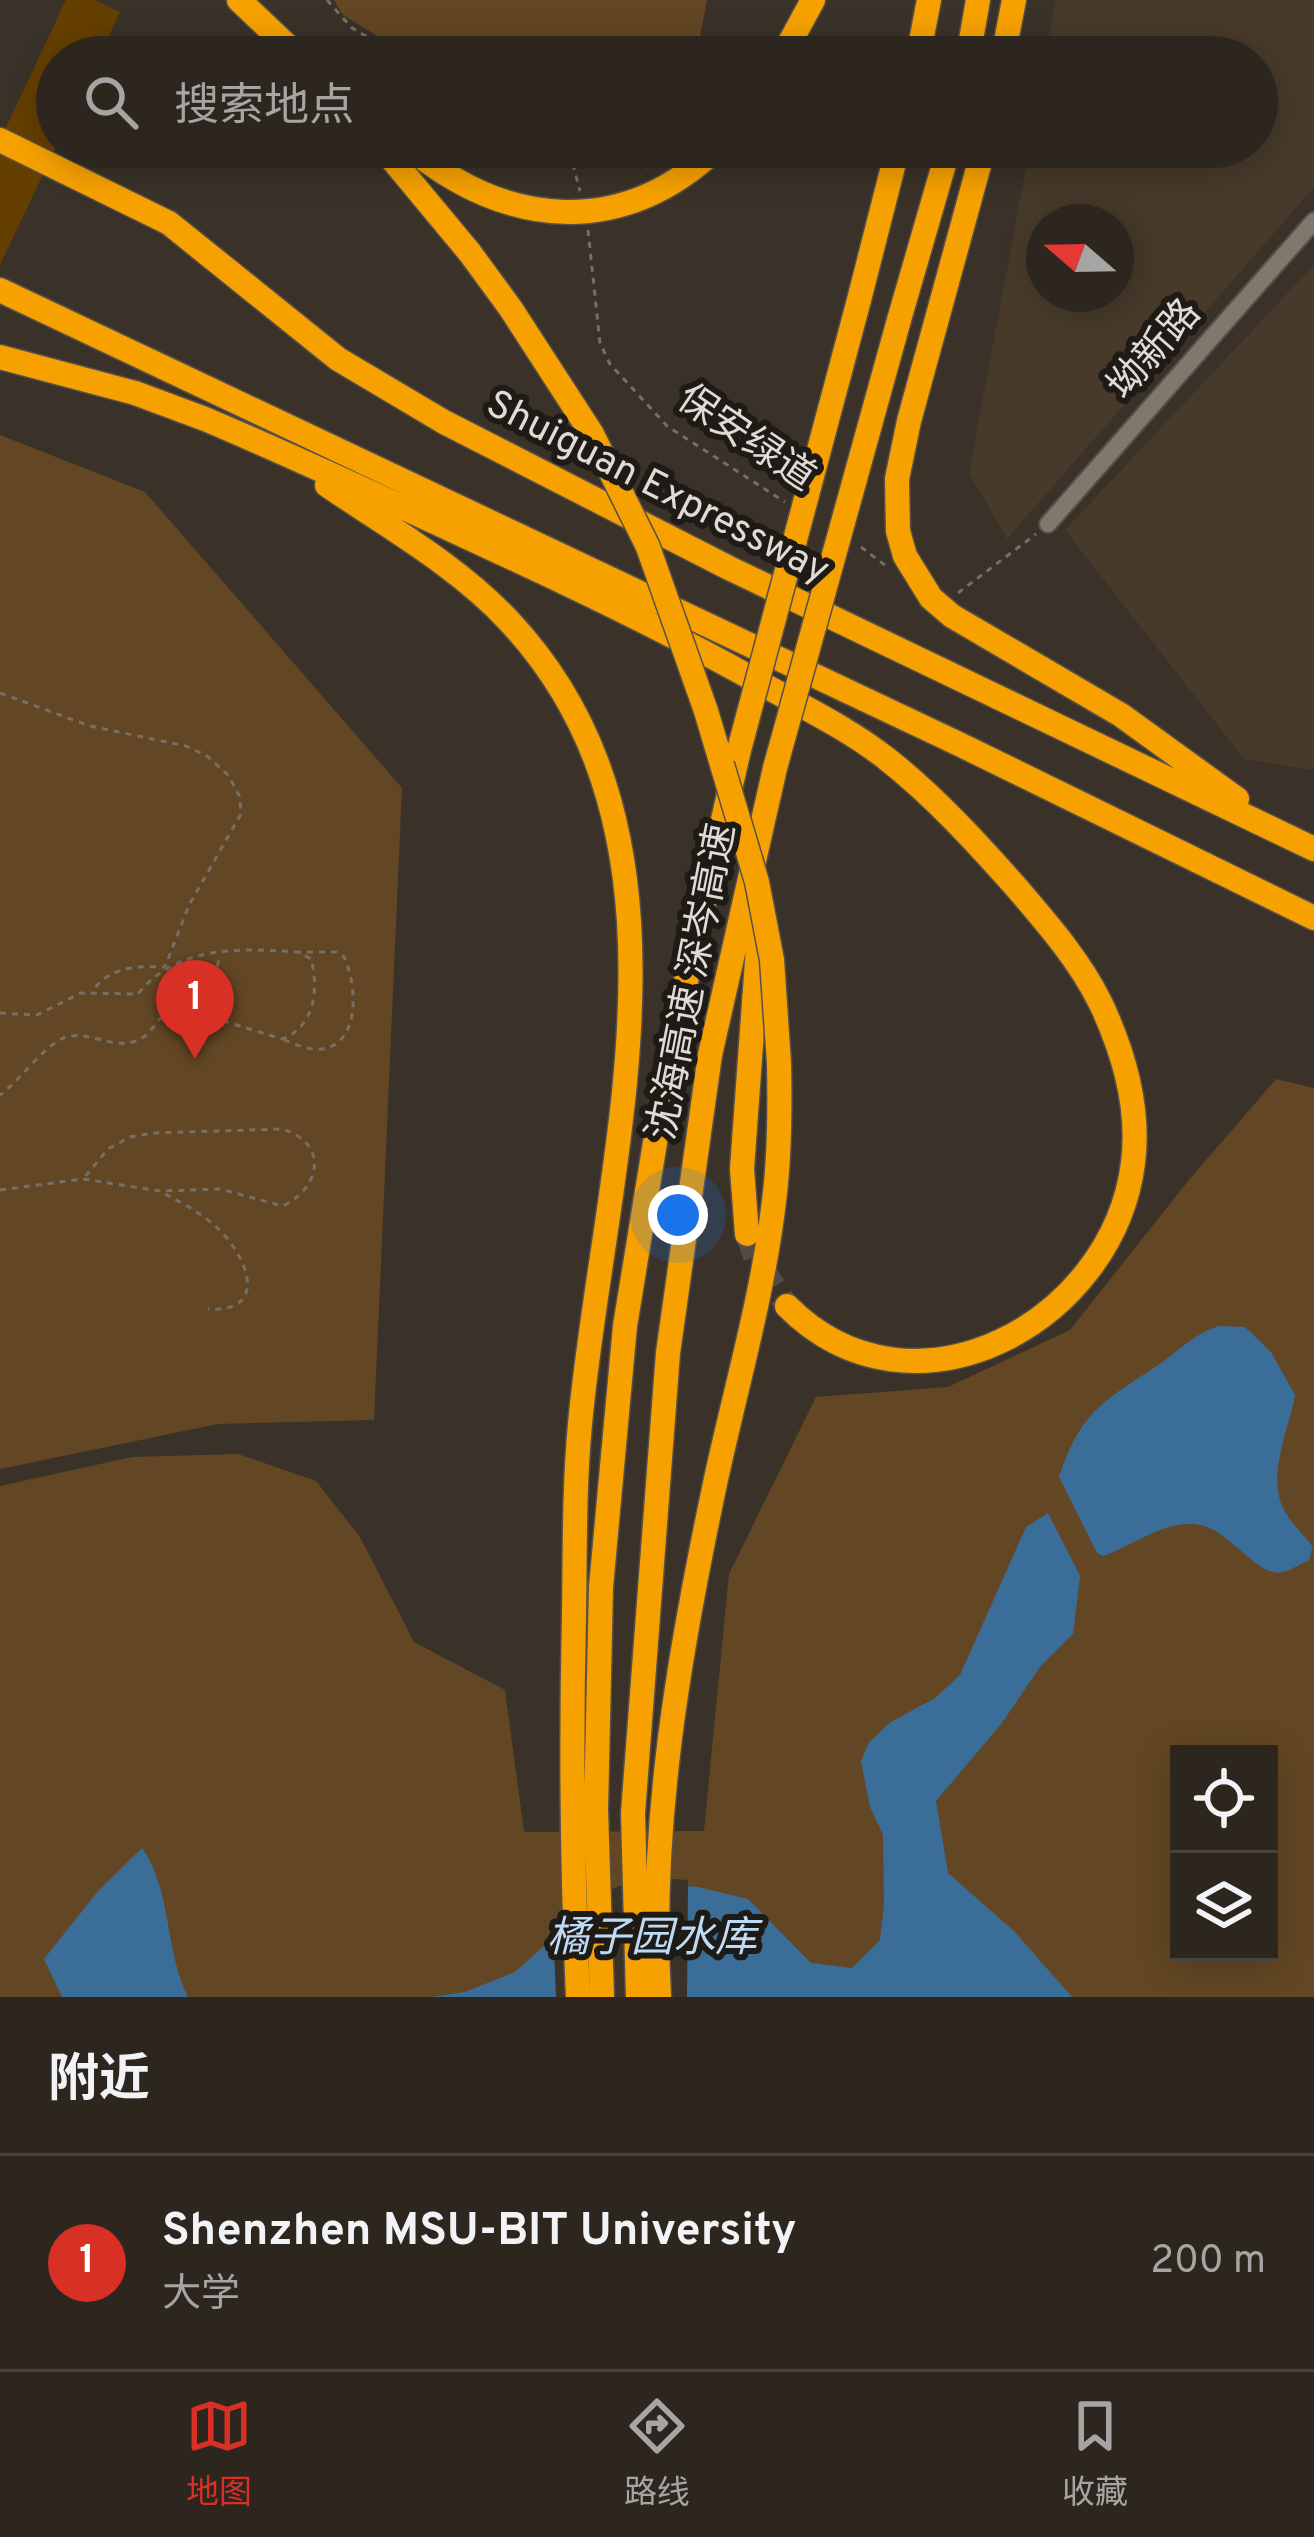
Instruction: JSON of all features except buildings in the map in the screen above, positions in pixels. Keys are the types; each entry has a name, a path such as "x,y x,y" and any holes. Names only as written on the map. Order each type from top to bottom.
{"highway":[{"path":"239,0 277,36"},
{"path":"793,36 813,0"},
{"path":"922,36 929,0"},
{"path":"972,36 978,0"},
{"path":"1007,36 1014,0"},
{"name":"Shuiguan Expressway","path":"0,140 36,158"},
{"name":"Shuiguan Expressway","path":"57,168 169,223 338,359 444,422 729,568 1314,849"},
{"path":"399,168 512,309 592,434 648,547 706,711 757,883 772,960 779,1063 771,1221 691,1612 661,1821 656,1894 659,1997"},
{"path":"436,168 486,197 572,213 648,196 693,168"},
{"name":"沈海高速 深岑高速","path":"602,1997 584,1809 625,1326 670,1051 739,750 893,168"},
{"name":"沈海高速 深岑高速","path":"638,1997 633,1813 668,1353 710,1055 773,777 943,168"},
{"path":"978,168 902,449 896,505 905,556 931,598 952,616 1121,715 1287,836"},
{"path":"0,290 940,735 1314,918"},
{"path":"0,357 135,393 271,446 645,619 857,738 891,762 973,838 1050,926 1100,1001 1134,1108 1133,1165 1103,1244 1061,1298 1003,1341 977,1353 923,1362 896,1361 847,1348 821,1335 787,1306"},
{"path":"271,446 467,583 537,654 563,692 602,774 625,866 632,919 627,1036 580,1425 584,1809 578,1997"},
{"path":"747,1234 742,1209 744,1131 773,777"}],"street":[{"name":"坳新路","path":"1048,524 1314,221"}],"path":[{"path":"327,0 366,36"},
{"path":"574,168 580,192"},
{"name":"保安绿道","path":"588,225 599,343 610,364 667,426 801,511"},
{"path":"948,594 962,592 1048,524"},
{"path":"856,544 887,567"},
{"path":"0,693 90,726 186,746 207,756 228,775 240,797 241,814 189,905 165,967"},
{"path":"282,1039 296,1034 306,1023 315,993 311,959 298,952"},
{"path":"0,1013 37,1015 81,992 138,994 165,967 186,957 220,953 335,952 344,957 354,987 351,1018 337,1043 327,1049 313,1050 207,1011 170,1008 149,1032 129,1043 68,1036 52,1045 0,1095"},
{"path":"207,1011 220,953"},
{"path":"93,991 120,970 165,967"},
{"path":"0,1190 83,1178 160,1191 220,1189 283,1205 307,1189 315,1165 312,1150 292,1132 264,1127 153,1132 118,1142 83,1178"},
{"path":"160,1191 214,1225 242,1259 247,1286 241,1304 233,1310 208,1310"}],"shaded area":[{"path":"334,0 707,0 700,36 378,36 343,15"},
{"path":"1055,0 1314,0 1314,187 1007,539 969,473 1026,168 1278,168 1278,36 1049,36"},
{"path":"1314,265 1314,770 1244,759 1065,530"},
{"path":"0,435 145,492 402,788 374,1420 218,1424 0,1469"},
{"path":"1276,1079 1314,1088 1314,1997 0,1997 0,1486 132,1457 238,1454 316,1481 360,1537 414,1642 505,1690 524,1832 704,1831 729,1574 816,1397 948,1387 1070,1330"}],"water":[{"path":"1219,1326 1245,1327 1271,1352 1295,1395 1277,1480 1283,1508 1313,1547 1309,1560 1273,1572 1219,1533 1194,1524 1159,1531 1103,1556 1097,1553 1059,1477 1077,1435 1112,1397 1196,1336"},
{"name":"橘子园水库","path":"1048,1513 1080,1576 1073,1634 1040,1667 1002,1723 936,1801 948,1873 1015,1932 1072,1997 432,1997 465,1992 515,1972 588,1907 644,1882 698,1887 748,1899 811,1963 852,1968 880,1940 884,1904 883,1835 870,1807 861,1761 869,1742 891,1722 935,1698 960,1675 1026,1527"},
{"path":"142,1848 159,1884 188,1997 62,1997 44,1959 99,1890"}],"pier":[{"path":"641,1877 688,1880 687,1997 556,1997 553,1928 584,1901"}],"tunnel":[{"path":"747,1234 756,1259 787,1306"}],"place":[{"name":"Shenzhen MSU-BIT University","path":"195,1059"}]}
